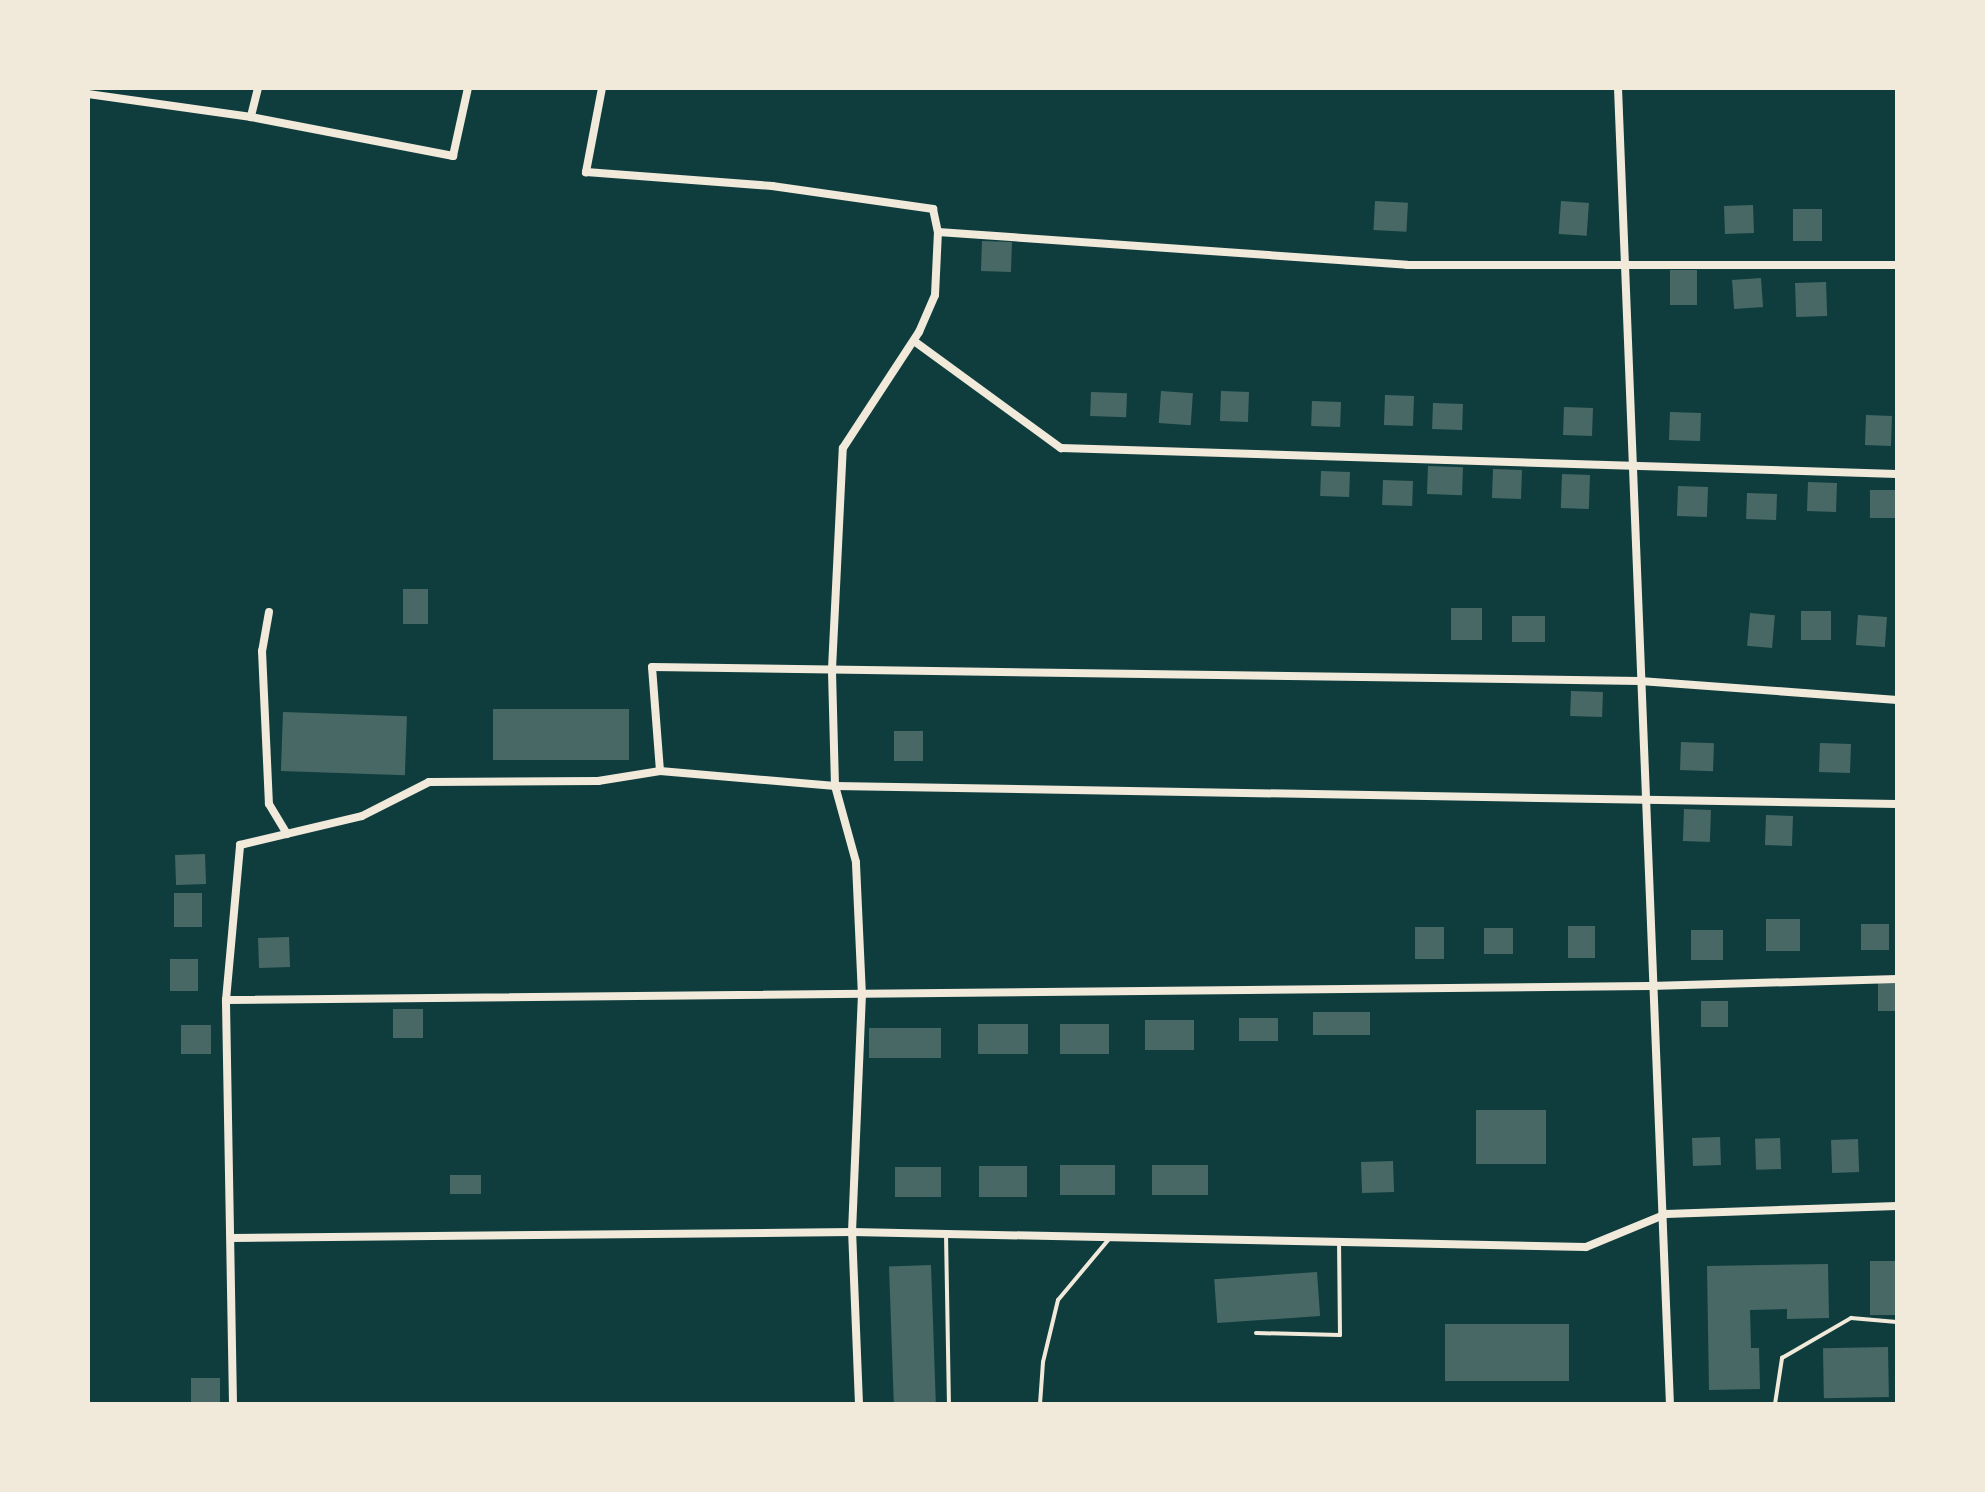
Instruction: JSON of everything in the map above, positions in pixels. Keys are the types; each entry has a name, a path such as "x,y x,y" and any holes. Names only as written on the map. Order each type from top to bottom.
{"street":[{"path":"251,117 258,88"},
{"path":"88,94 251,117 453,156 468,88"},
{"path":"602,88 586,172 772,186 933,209 938,232 935,295 914,341 843,448 832,669 835,786 856,862 862,996 852,1232 859,1404"},
{"path":"1618,88 1650,986 1666,1214 1670,1404"},
{"path":"938,232 1407,265 1897,265"},
{"path":"914,341 1061,448 1897,474"},
{"path":"269,612 262,651 269,804 287,834"},
{"path":"660,771 652,667 1640,681 1897,700"},
{"path":"233,1404 226,1000 240,845 362,816 429,782 598,781 660,771 835,786 1897,804"},
{"path":"226,1000 862,996 1650,986 1897,979"},
{"path":"232,1238 852,1232 1586,1247 1666,1214 1897,1206"}],"lane":[{"path":"946,1233 949,1404"},
{"path":"1040,1404 1043,1362 1058,1300 1110,1237"},
{"path":"1256,1333 1340,1335 1339,1242"},
{"path":"1775,1404 1782,1358 1851,1318 1897,1322"}],"building":[{"path":"1375,201 1408,203 1406,232 1373,230"},
{"path":"1561,201 1589,203 1587,236 1559,234"},
{"path":"1753,205 1754,233 1725,234 1724,206"},
{"path":"1793,209 1822,209 1822,241 1793,241"},
{"path":"982,241 1012,242 1011,272 981,271"},
{"path":"1670,270 1697,270 1697,305 1670,305"},
{"path":"1761,278 1763,307 1734,309 1732,280"},
{"path":"1826,282 1827,316 1796,317 1795,283"},
{"path":"1161,391 1193,393 1191,425 1159,423"},
{"path":"1221,391 1249,392 1248,422 1220,421"},
{"path":"1091,392 1127,393 1126,417 1090,416"},
{"path":"1385,395 1414,396 1413,426 1384,425"},
{"path":"1312,401 1341,402 1340,427 1311,426"},
{"path":"1433,403 1463,404 1462,430 1432,429"},
{"path":"1564,407 1593,408 1592,436 1563,435"},
{"path":"1670,412 1701,413 1700,441 1669,440"},
{"path":"1866,415 1892,416 1891,446 1865,445"},
{"path":"1428,466 1463,467 1462,495 1427,494"},
{"path":"1493,469 1522,470 1521,499 1492,498"},
{"path":"1321,471 1350,472 1349,497 1320,496"},
{"path":"1562,474 1590,475 1589,509 1561,508"},
{"path":"1383,480 1413,481 1412,506 1382,505"},
{"path":"1808,482 1837,483 1836,512 1807,511"},
{"path":"1678,486 1708,487 1707,517 1677,516"},
{"path":"1870,490 1895,490 1895,518 1870,518"},
{"path":"1747,493 1777,494 1776,520 1746,519"},
{"path":"403,589 428,589 428,624 403,624"},
{"path":"1451,608 1482,608 1482,640 1451,640"},
{"path":"1801,611 1831,611 1831,640 1801,640"},
{"path":"1750,613 1775,615 1772,648 1747,646"},
{"path":"1858,615 1887,617 1885,647 1856,645"},
{"path":"1512,616 1545,616 1545,642 1512,642"},
{"path":"1571,691 1603,692 1602,717 1570,716"},
{"path":"493,709 629,709 629,760 493,760"},
{"path":"283,712 407,716 405,775 281,771"},
{"path":"894,731 923,731 923,761 894,761"},
{"path":"1681,742 1714,743 1713,771 1680,770"},
{"path":"1820,743 1851,744 1850,773 1819,772"},
{"path":"1684,809 1711,810 1710,842 1683,841"},
{"path":"1766,815 1793,816 1792,846 1765,845"},
{"path":"205,854 206,884 176,885 175,855"},
{"path":"174,893 202,893 202,927 174,927"},
{"path":"1766,919 1800,919 1800,951 1766,951"},
{"path":"1861,924 1889,924 1889,950 1861,950"},
{"path":"1568,926 1595,926 1595,958 1568,958"},
{"path":"1415,927 1444,927 1444,959 1415,959"},
{"path":"1484,928 1513,928 1513,954 1484,954"},
{"path":"1691,930 1723,930 1723,960 1691,960"},
{"path":"289,937 290,967 259,968 258,938"},
{"path":"170,959 198,959 198,991 170,991"},
{"path":"1878,982 1897,982 1897,1011 1878,1011"},
{"path":"1701,1001 1728,1001 1728,1027 1701,1027"},
{"path":"393,1009 423,1009 423,1038 393,1038"},
{"path":"1313,1012 1370,1012 1370,1035 1313,1035"},
{"path":"1239,1018 1278,1018 1278,1041 1239,1041"},
{"path":"1145,1020 1194,1020 1194,1050 1145,1050"},
{"path":"978,1024 1028,1024 1028,1054 978,1054"},
{"path":"1060,1024 1109,1024 1109,1054 1060,1054"},
{"path":"181,1025 211,1025 211,1054 181,1054"},
{"path":"869,1028 941,1028 941,1058 869,1058"},
{"path":"1476,1110 1546,1110 1546,1164 1476,1164"},
{"path":"1720,1137 1721,1165 1693,1166 1692,1138"},
{"path":"1780,1138 1781,1169 1756,1170 1755,1139"},
{"path":"1858,1139 1859,1172 1832,1173 1831,1140"},
{"path":"1393,1161 1394,1192 1362,1193 1361,1162"},
{"path":"1060,1165 1115,1165 1115,1195 1060,1195"},
{"path":"1152,1165 1208,1165 1208,1195 1152,1195"},
{"path":"979,1166 1027,1166 1027,1197 979,1197"},
{"path":"895,1167 941,1167 941,1197 895,1197"},
{"path":"450,1175 481,1175 481,1194 450,1194"},
{"path":"1870,1261 1897,1261 1897,1315 1870,1315"},
{"path":"1828,1264 1829,1318 1787,1319 1787,1309 1750,1310 1751,1348 1759,1348 1760,1389 1709,1390 1707,1266"},
{"path":"931,1265 936,1404 894,1404 889,1266"},
{"path":"1317,1272 1320,1316 1217,1323 1214,1279"},
{"path":"1445,1324 1569,1324 1569,1381 1445,1381"},
{"path":"1888,1347 1889,1397 1824,1398 1823,1348"},
{"path":"191,1378 220,1378 220,1404 191,1404"}]}
